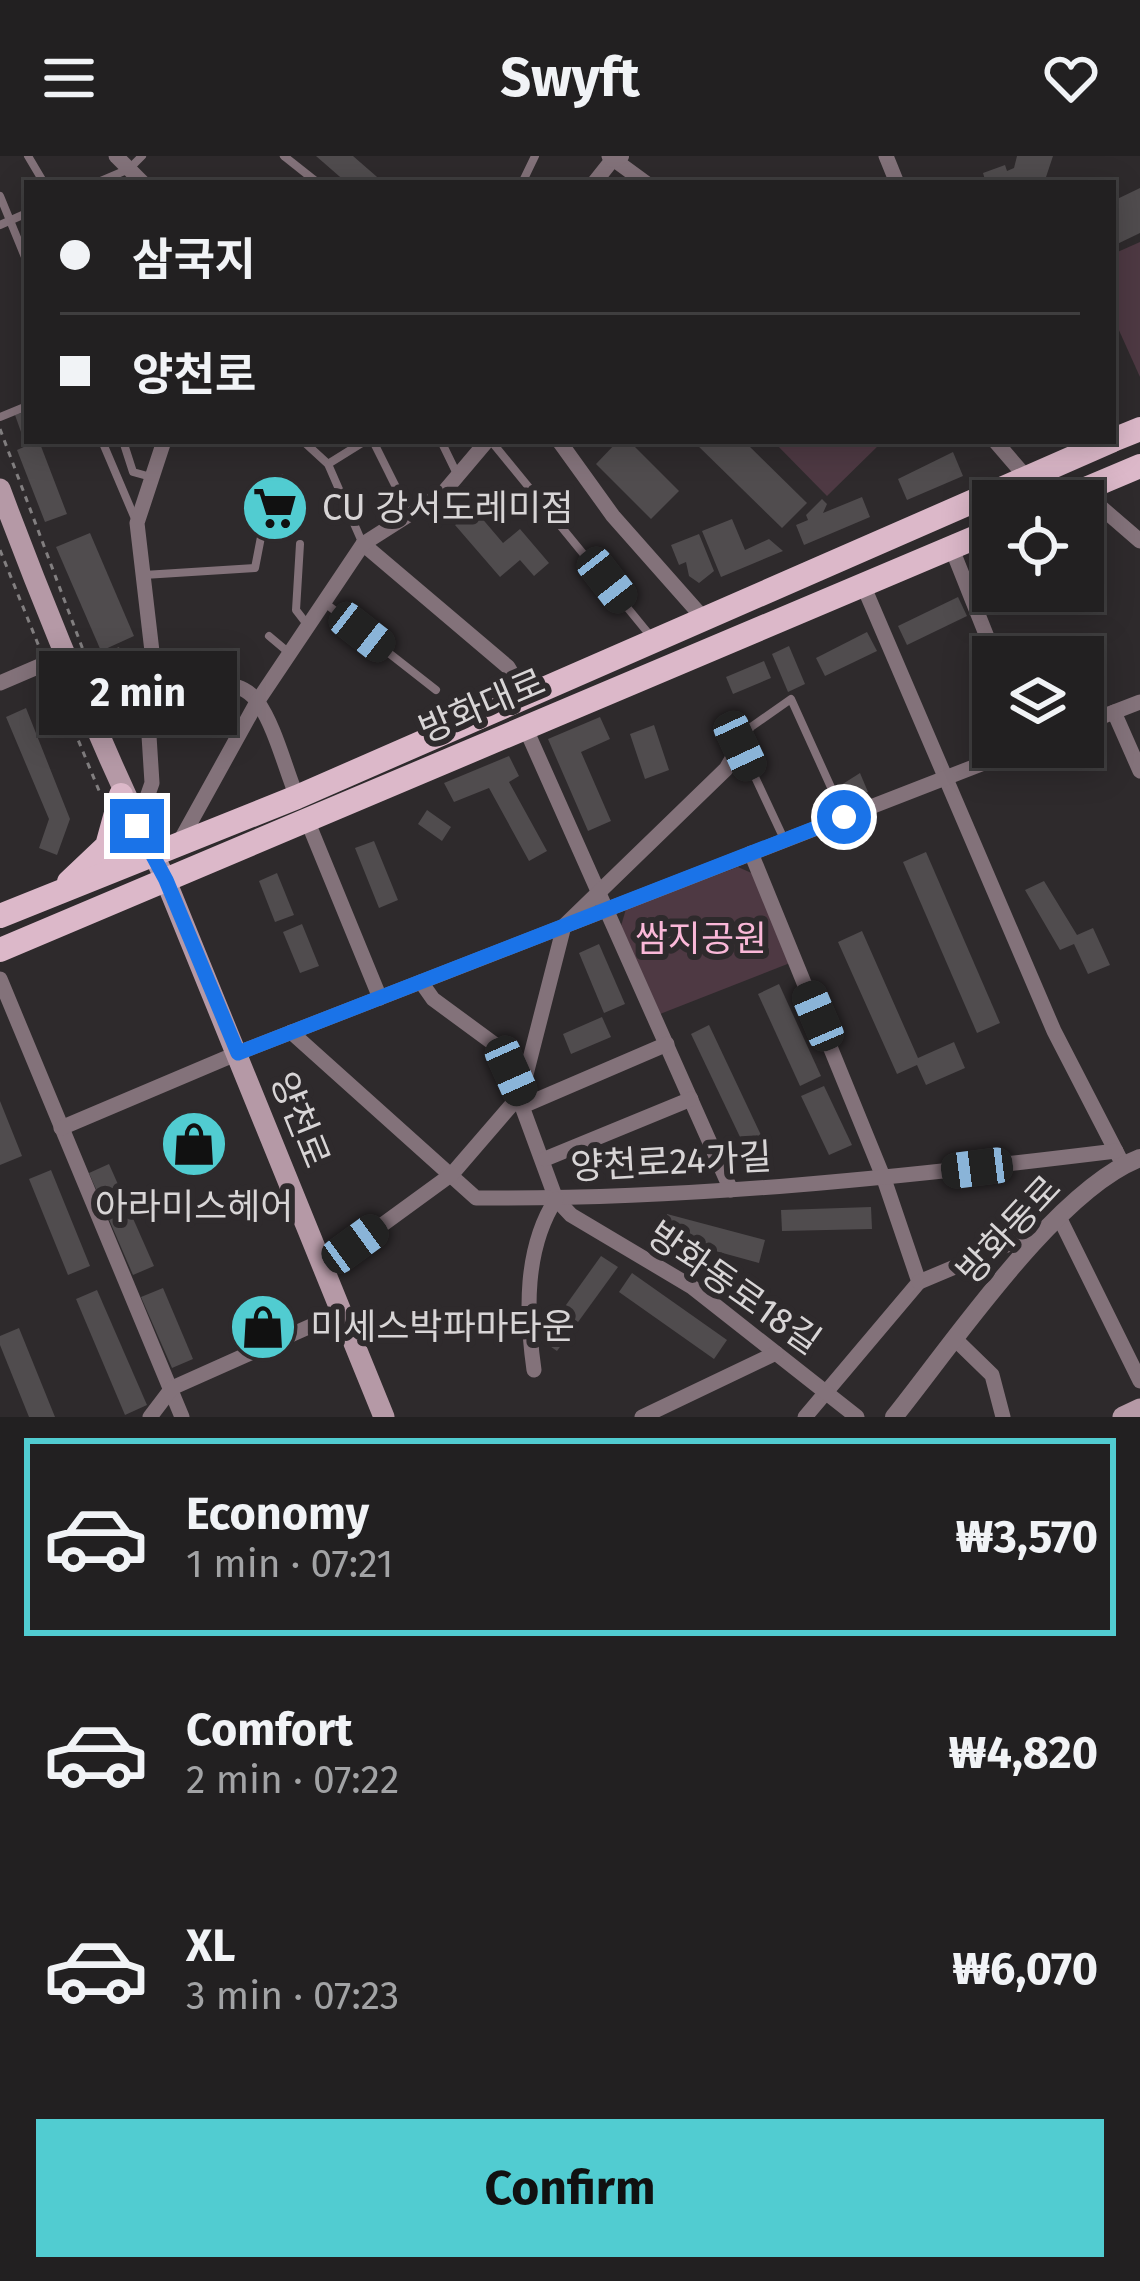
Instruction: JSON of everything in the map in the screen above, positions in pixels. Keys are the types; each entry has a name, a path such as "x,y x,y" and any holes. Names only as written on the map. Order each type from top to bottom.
{"main road":[{"name":"방화대로","path":"0,950 166,880 526,698 1105,444"},
{"path":"1104,481 1140,466"},
{"name":"양천로","path":"0,489 55,659 92,725 113,799 165,850 166,880 384,1417"},
{"name":"방화대로","path":"0,916 165,850 302,809 525,727 972,540"},
{"path":"56,894 107,846 113,799"},
{"path":"1123,1417 1140,1409"}],"street":[{"path":"116,156 136,162"},
{"path":"614,157 642,180"},
{"path":"137,826 152,783 147,704 153,660 137,523 163,444"},
{"path":"165,850 363,544 410,517 486,444"},
{"path":"561,444 613,516 705,620"},
{"path":"998,444 1025,476"},
{"path":"1104,509 1139,538"},
{"path":"363,544 508,667 526,698"},
{"path":"952,549 987,636"},
{"path":"863,585 1054,1030 1126,1158"},
{"path":"0,683 55,659"},
{"path":"92,725 211,681 233,684 257,702 380,998"},
{"path":"1104,716 1140,702"},
{"path":"1114,712 1140,771"},
{"path":"525,727 731,1190"},
{"path":"523,1099 564,926 726,769 740,746"},
{"path":"61,1128 291,1032 972,767"},
{"path":"751,854 884,1179 919,1282"},
{"path":"0,979 182,1417"},
{"path":"421,982 433,999 501,1049 545,1160 556,1199 541,1222 527,1306 534,1370"},
{"name":"양천로24가길","path":"291,1032 476,1198 731,1190 1126,1158"},
{"path":"323,1268 452,1174 523,1099 667,1044"},
{"path":"545,1160 691,1099"},
{"name":"방화동로","path":"894,1417 1057,1222 1126,1158"},
{"name":"방화동로18길","path":"556,1199 572,1216 692,1287 857,1417"},
{"path":"806,1417 919,1282 1057,1222 1133,1351 1140,1381"},
{"path":"150,1417 172,1388 340,1313"},
{"path":"956,1340 992,1375 1003,1417"},
{"path":"642,1417 776,1353"}],"lane":[{"path":"284,156 314,180"},
{"path":"102,180 136,162"},
{"path":"0,196 5,223 24,257"},
{"path":"103,444 137,523"},
{"path":"124,444 134,472 152,478"},
{"path":"306,444 328,464 363,544"},
{"path":"328,464 364,444"},
{"path":"371,444 410,517"},
{"path":"442,444 458,475"},
{"path":"491,444 654,640"},
{"path":"143,575 256,568 261,537"},
{"path":"300,544 296,610 308,624"},
{"path":"326,603 436,689"},
{"path":"269,636 290,653"},
{"path":"784,841 740,746 751,727 791,699 844,817"}],"path":[{"path":"0,429 92,674"},
{"path":"0,550 55,659 113,799"}],"green space":[{"path":"1140,242 1140,377 1116,324 1116,253"},
{"path":"776,444 880,444 827,496"},
{"name":"쌈지공원","path":"738,867 756,875 790,963 660,1014 621,926 626,909"}],"building":[{"path":"316,156 353,156 381,180 344,180"},
{"path":"1017,156 1053,156 1045,180 985,180 983,173 1005,165 1007,171 1014,168"},
{"path":"1140,188 1140,233 1116,245 1116,200"},
{"path":"24,412 24,440 15,415"},
{"path":"40,444 67,514 45,522 17,450"},
{"path":"615,444 632,444 679,491 651,519 596,464"},
{"path":"696,444 747,444 807,503 782,528"},
{"path":"953,452 963,476 907,500 898,479"},
{"path":"283,474 293,516 274,521 264,479"},
{"path":"862,497 870,517 804,545 796,525 808,520 806,515 822,499 827,504 823,513"},
{"path":"474,509 503,543 520,529 549,563 534,576 520,560 500,577 455,525"},
{"path":"732,519 745,550 769,539 783,551 721,577 702,531"},
{"path":"90,533 134,636 101,651 56,547"},
{"path":"699,534 714,571 699,583 689,576 686,562 679,565 671,545"},
{"path":"958,597 967,616 907,645 898,626"},
{"path":"867,632 877,651 825,676 816,658"},
{"path":"789,646 805,684 788,692 772,654"},
{"path":"119,647 132,681 109,690 96,656"},
{"path":"764,661 771,678 733,694 726,677"},
{"path":"26,708 70,819 57,855 39,848 49,819 6,717"},
{"path":"600,717 610,739 581,752 611,821 588,831 548,739"},
{"path":"654,725 669,770 645,779 630,734"},
{"path":"509,756 519,776 509,782 547,851 529,861 489,788 454,802 444,783"},
{"path":"860,773 868,792 845,799 838,787"},
{"path":"427,810 451,827 442,841 418,824"},
{"path":"374,841 398,900 379,908 355,848"},
{"path":"926,852 1000,1023 977,1033 903,862"},
{"path":"277,873 294,915 275,922 259,881"},
{"path":"1044,881 1077,935 1093,928 1110,965 1088,974 1074,944 1060,950 1025,890"},
{"path":"302,924 319,966 300,973 283,932"},
{"path":"862,931 918,1058 954,1042 965,1068 926,1085 917,1065 897,1074 838,942"},
{"path":"599,944 625,1004 604,1013 579,953"},
{"path":"779,984 821,1076 800,1086 758,994"},
{"path":"602,1017 611,1037 571,1054 563,1034"},
{"path":"709,1025 768,1150 750,1158 691,1034"},
{"path":"824,1086 852,1145 829,1155 801,1096"},
{"path":"0,1101 22,1156 0,1165"},
{"path":"109,1164 154,1266 133,1275 89,1173"},
{"path":"51,1170 90,1266 68,1275 29,1179"},
{"path":"871,1207 872,1229 782,1231 781,1210"},
{"path":"667,1214 765,1240 759,1263 661,1236"},
{"path":"601,1256 618,1267 557,1351 541,1340"},
{"path":"632,1273 727,1340 714,1359 619,1292"},
{"path":"163,1288 193,1359 172,1368 141,1297"},
{"path":"97,1290 147,1405 125,1415 76,1299"},
{"path":"19,1328 55,1417 29,1417 0,1345 0,1336"}],"place":[{"name":"CU 강서도레미점","path":"275,508"},
{"name":"아라미스헤어","path":"194,1144"},
{"name":"미세스박파마타운","path":"263,1327"}],"route":[{"path":"137,826 166,880 238,1053 844,817"}]}
